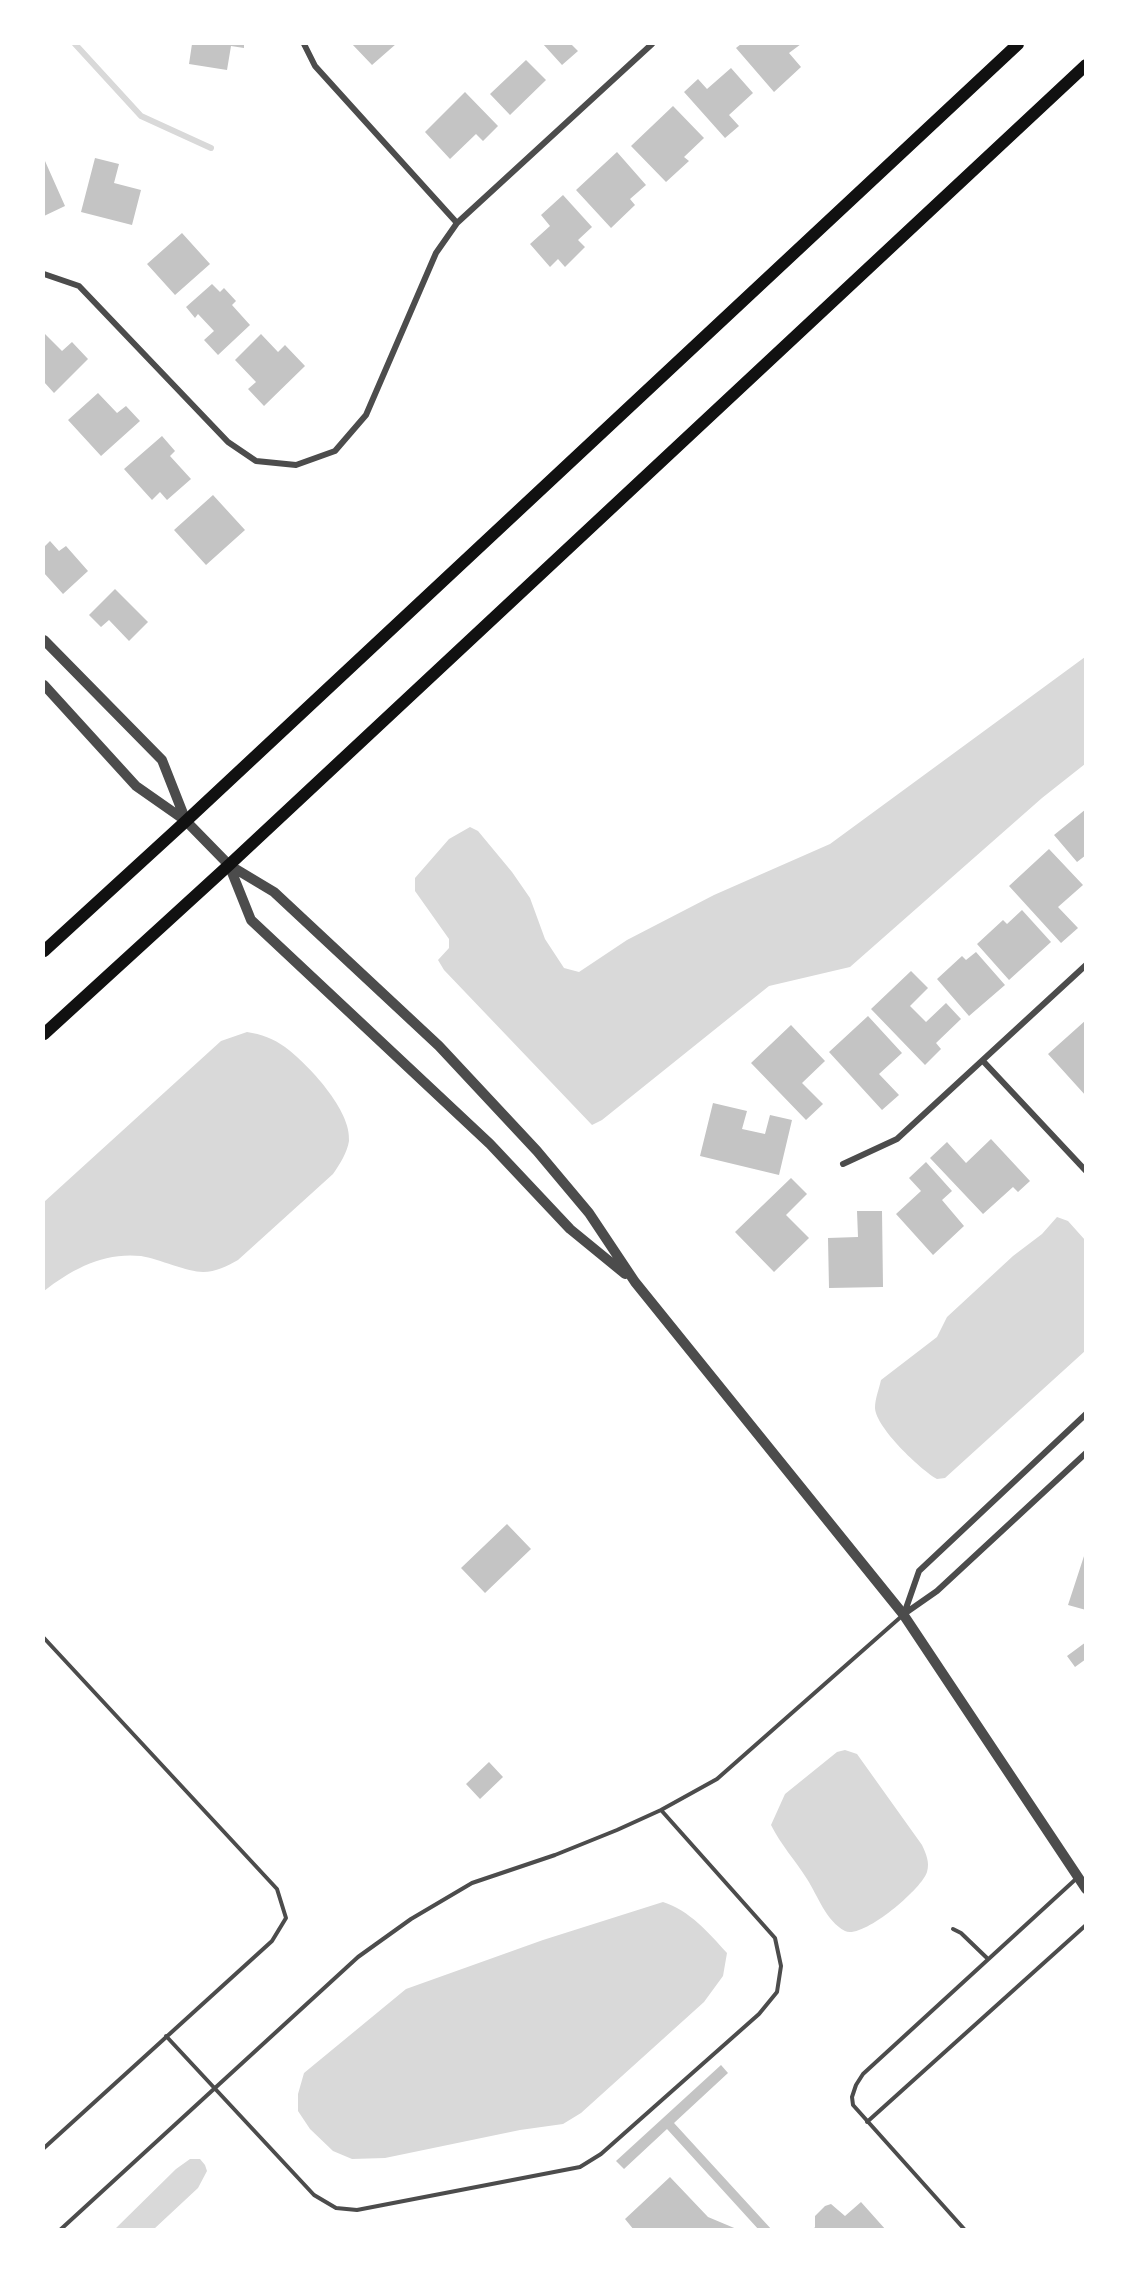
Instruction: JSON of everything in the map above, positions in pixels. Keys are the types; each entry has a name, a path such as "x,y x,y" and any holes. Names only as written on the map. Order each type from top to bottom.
{"main road":[{"path":"44,951 1018,44"},
{"path":"44,1034 229,865 1086,65"}],"street":[{"path":"304,44 315,66 457,224"},
{"path":"44,274 79,286 228,442 256,461 296,465 335,451 366,415 436,253 457,224 652,44"},
{"path":"44,640 162,760 186,821"},
{"path":"44,686 136,786 186,821 229,865 274,892 439,1046 537,1151 589,1213 635,1282 903,1614 1086,1889"},
{"path":"229,865 251,920 490,1144 570,1229 635,1282"},
{"path":"843,1164 897,1139 1086,965"},
{"path":"983,1061 1086,1171"},
{"path":"903,1614 919,1571 1086,1414"},
{"path":"903,1614 937,1591 1086,1453"}],"lane":[{"path":"60,2229 358,1957 411,1919 472,1883 555,1855 661,1810 717,1779 903,1614"},
{"path":"44,1638 277,1889 286,1918 272,1941 44,2148"},
{"path":"166,2036 314,2195 336,2208 357,2210 580,2167 601,2154 759,2014 777,1992 781,1966 775,1938 661,1810"},
{"path":"965,2229 867,2122 853,2105 852,2097 863,2074 1077,1878"},
{"path":"867,2122 1086,1924"},
{"path":"953,1929 961,1933 988,1959"}],"shaded area":[{"path":"1085,657 1085,764 1042,798 850,967 769,986 602,1120 592,1125 444,970 438,960 449,948 449,939 415,891 415,878 449,839 470,827 478,831 530,898 545,939 564,968 579,972 627,940 714,895 830,844"},
{"path":"247,1032 267,1037 285,1047 316,1076 344,1116 349,1141 345,1154 333,1174 238,1260 221,1268 208,1272 197,1271 141,1256 127,1255 101,1260 77,1269 44,1291 44,1202 221,1041"},
{"path":"1057,1217 1068,1221 1085,1240 1085,1351 945,1478 937,1479 911,1458 891,1437 877,1416 876,1398 881,1380 937,1337 947,1317 1013,1256 1042,1234"},
{"path":"845,1750 857,1754 922,1845 928,1865 923,1880 903,1901 877,1921 853,1932 838,1927 828,1915 771,1825 785,1794 837,1752"},
{"path":"663,1902 690,1916 727,1953 723,1976 704,2002 581,2113 563,2124 520,2130 385,2158 352,2159 333,2151 310,2129 298,2111 298,2094 304,2073 406,1989 543,1940"},
{"path":"190,2159 200,2159 207,2171 198,2188 154,2229 115,2229 176,2169"}],"building":[{"path":"192,44 244,44 244,48 231,46 227,70 189,64"},
{"path":"352,44 396,44 372,65"},
{"path":"543,44 571,44 578,51 562,65"},
{"path":"741,44 801,44 789,53 801,67 774,92 736,48"},
{"path":"526,60 546,80 510,115 490,94"},
{"path":"731,68 753,93 729,115 739,126 725,138 684,92 698,79 707,89"},
{"path":"465,92 498,126 483,141 476,134 450,159 425,132"},
{"path":"673,106 704,138 684,157 689,161 666,182 631,146"},
{"path":"617,152 646,185 630,199 635,205 611,228 576,190"},
{"path":"95,158 119,164 114,183 141,190 132,225 81,212"},
{"path":"44,161 65,206 44,216"},
{"path":"563,195 592,227 578,240 585,247 565,267 558,259 550,267 530,244 550,226 541,215"},
{"path":"182,233 210,264 175,295 147,264"},
{"path":"212,284 220,292 224,288 236,301 232,305 250,325 218,355 204,340 214,331 198,314 195,318 186,307"},
{"path":"44,333 62,351 72,342 88,359 54,393 44,382"},
{"path":"261,334 278,352 285,345 305,366 264,406 248,389 256,382 235,360"},
{"path":"98,393 117,413 126,406 140,421 101,456 68,420"},
{"path":"162,436 175,451 170,456 191,479 167,500 160,492 152,500 124,469"},
{"path":"213,495 245,530 206,565 174,530"},
{"path":"50,541 59,551 66,546 88,571 63,594 44,573 44,547"},
{"path":"115,589 148,622 129,641 109,620 101,627 89,615"},
{"path":"1086,809 1086,855 1077,862 1054,835"},
{"path":"1049,849 1083,885 1058,907 1078,928 1061,943 1009,886"},
{"path":"1022,910 1051,942 1009,980 977,944 1003,920 1007,924"},
{"path":"976,952 1005,985 969,1016 937,979 962,956 966,960"},
{"path":"911,971 928,988 910,1006 926,1022 946,1003 961,1019 936,1043 941,1049 925,1065 871,1009"},
{"path":"868,1016 902,1053 879,1074 899,1095 882,1110 829,1052"},
{"path":"1086,1020 1086,1096 1048,1054"},
{"path":"791,1025 825,1061 802,1083 823,1104 806,1120 751,1063"},
{"path":"713,1103 747,1111 742,1129 765,1134 770,1115 792,1120 779,1175 700,1156"},
{"path":"991,1139 1030,1181 1018,1192 1013,1187 983,1214 930,1158 947,1142 966,1163"},
{"path":"926,1162 952,1191 942,1200 964,1226 933,1255 896,1214 921,1191 909,1178"},
{"path":"791,1178 807,1194 786,1215 809,1238 774,1272 735,1232"},
{"path":"857,1211 882,1211 883,1287 829,1288 828,1238 858,1237"},
{"path":"507,1524 531,1549 485,1593 461,1568"},
{"path":"1086,1553 1086,1610 1068,1605"},
{"path":"1086,1642 1086,1659 1075,1667 1067,1656"},
{"path":"489,1762 503,1777 480,1799 466,1784"},
{"path":"721,2065 728,2073 674,2123 772,2230 759,2230 667,2129 624,2169 616,2161"},
{"path":"670,2177 708,2217 739,2230 634,2230 625,2219"},
{"path":"861,2202 886,2230 813,2230 815,2216 825,2206 831,2204 845,2216"}],"waterway":[{"path":"75,44 141,116 211,148"}]}
